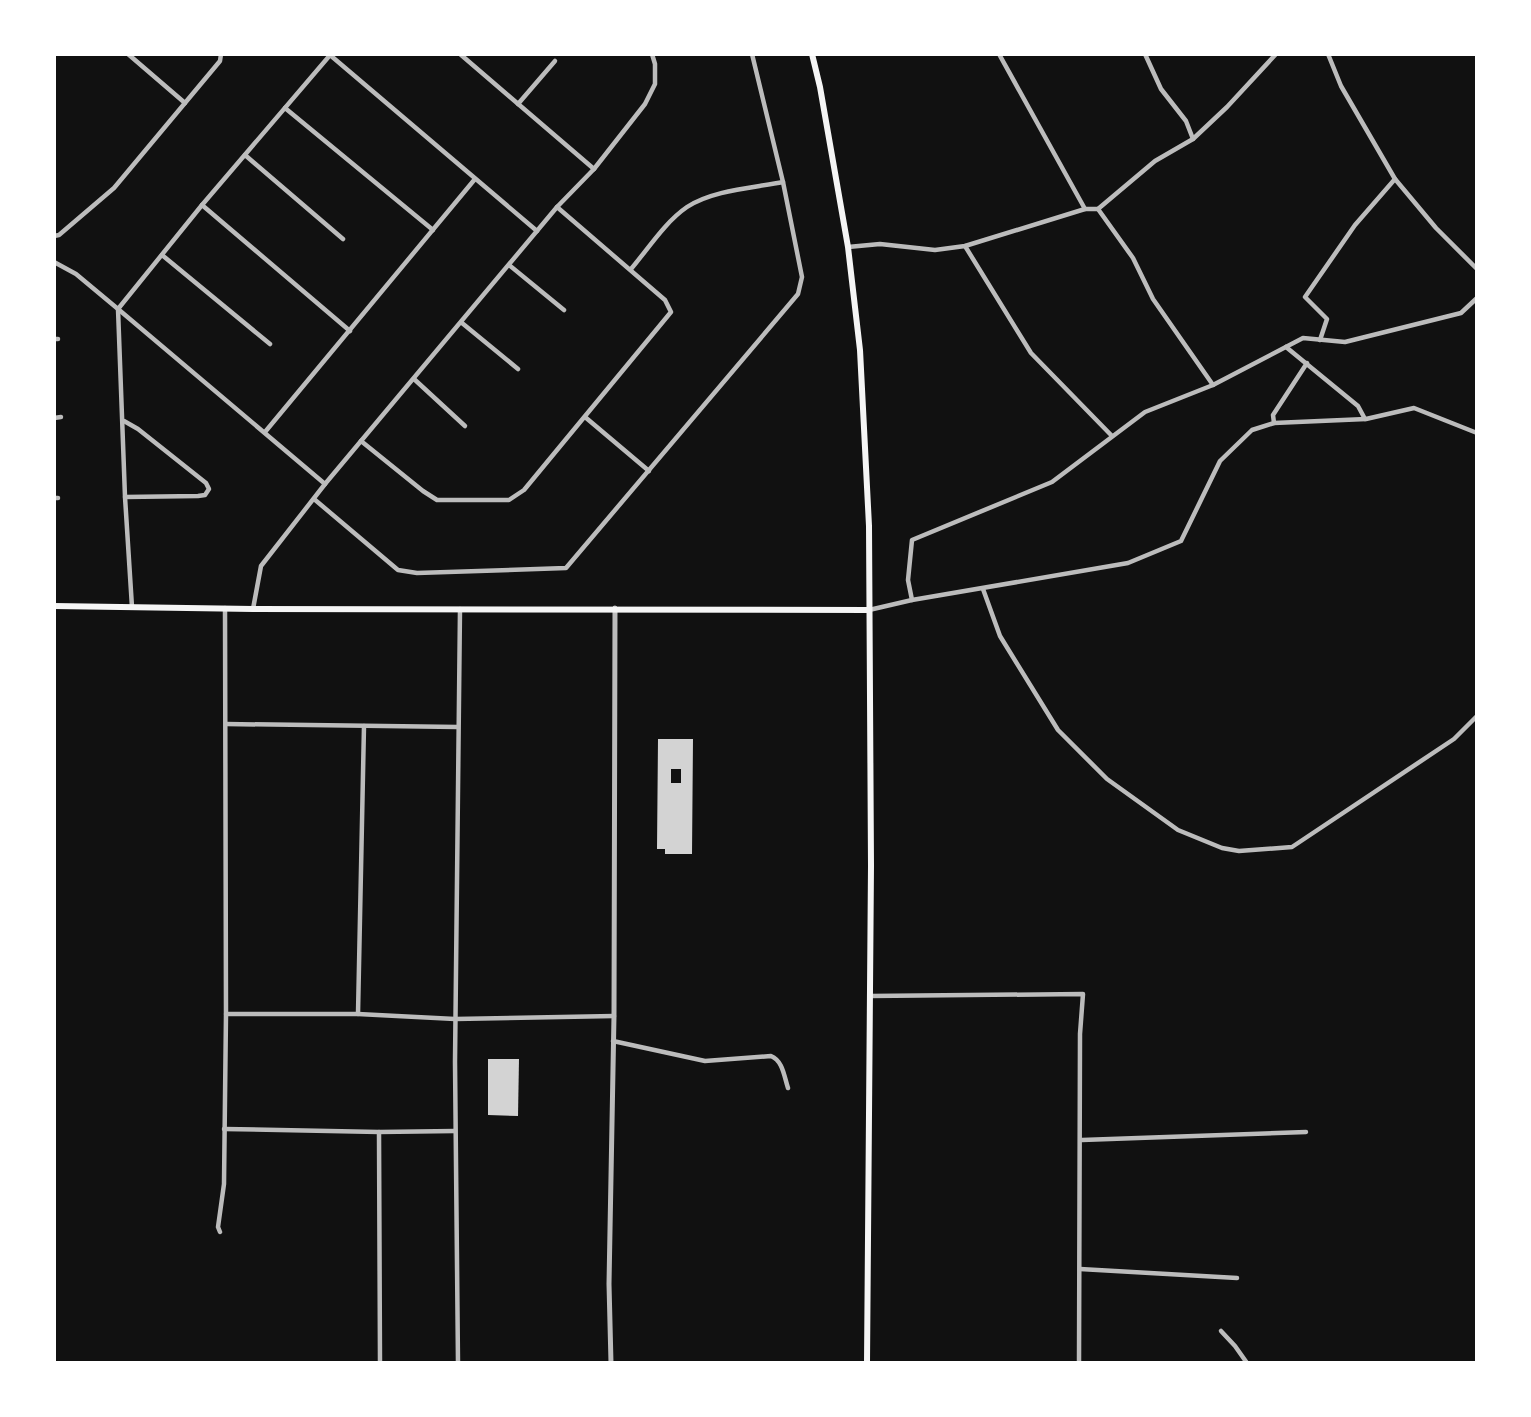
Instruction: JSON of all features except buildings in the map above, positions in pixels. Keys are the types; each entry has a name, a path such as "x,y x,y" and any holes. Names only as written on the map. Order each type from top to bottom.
{"main road":[{"path":"811,54 820,87 848,247 861,363 869,526 871,751 866,1363"},
{"path":"54,606 869,610"}],"street":[{"path":"128,54 185,103"},
{"path":"54,236 59,235 114,188 220,61 221,54"},
{"path":"460,54 594,169"},
{"path":"253,609 261,566 325,484 557,207 594,169 645,104 655,84 652,54"},
{"path":"314,499 398,569 417,573 566,568 798,294 802,277 752,54"},
{"path":"999,54 1085,208"},
{"path":"1145,54 1161,89 1186,121 1193,139"},
{"path":"848,247 880,244 935,250 965,246 1085,208 1098,209 1154,161 1193,139 1276,54"},
{"path":"1328,54 1341,86 1395,179 1436,228 1477,269"},
{"path":"132,607 118,309 202,205 330,55 537,231"},
{"path":"518,104 555,61"},
{"path":"285,107 433,230"},
{"path":"245,155 343,239"},
{"path":"265,432 475,179"},
{"path":"1320,340 1328,318 1305,297 1355,225 1395,179"},
{"path":"631,269 671,221 689,206 715,196 783,183"},
{"path":"202,205 350,331"},
{"path":"361,441 423,491 437,499 509,500 524,490 671,312 665,300 557,207"},
{"path":"1098,209 1133,258 1153,299 1213,385"},
{"path":"965,246 1031,354 1112,436"},
{"path":"162,255 270,344"},
{"path":"54,262 76,274 325,484"},
{"path":"509,265 564,310"},
{"path":"912,600 908,580 912,540 1052,482 1144,411 1213,385 1303,338 1345,342 1461,313 1477,298"},
{"path":"462,323 518,369"},
{"path":"1286,347 1358,406 1366,419"},
{"path":"1274,423 1273,415 1307,363"},
{"path":"414,379 465,426"},
{"path":"869,610 912,600 1128,563 1181,541 1220,461 1252,430 1274,423 1366,419 1414,408 1477,433"},
{"path":"585,417 649,471"},
{"path":"124,421 197,475 209,489 205,495 198,496 125,497"},
{"path":"983,589 1000,636 1058,730 1117,787 1178,830 1222,848 1239,851 1292,847 1454,740 1477,716"},
{"path":"220,1232 218,1227 224,1184 226,1014 225,608"},
{"path":"458,1363 456,1019 460,608"},
{"path":"611,1363 609,1284 614,1041 615,608"},
{"path":"226,724 458,727"},
{"path":"358,1014 363,726"},
{"path":"870,996 1083,994 1080,1034 1082,1140 1079,1363"},
{"path":"226,1014 358,1014 456,1019 614,1016"},
{"path":"614,1041 705,1060 771,1056 781,1066 788,1087"},
{"path":"224,1129 456,1131"},
{"path":"379,1132 380,1363"},
{"path":"1082,1140 1306,1132"},
{"path":"1080,1269 1237,1278"},
{"path":"1221,1331 1247,1363"}]}
